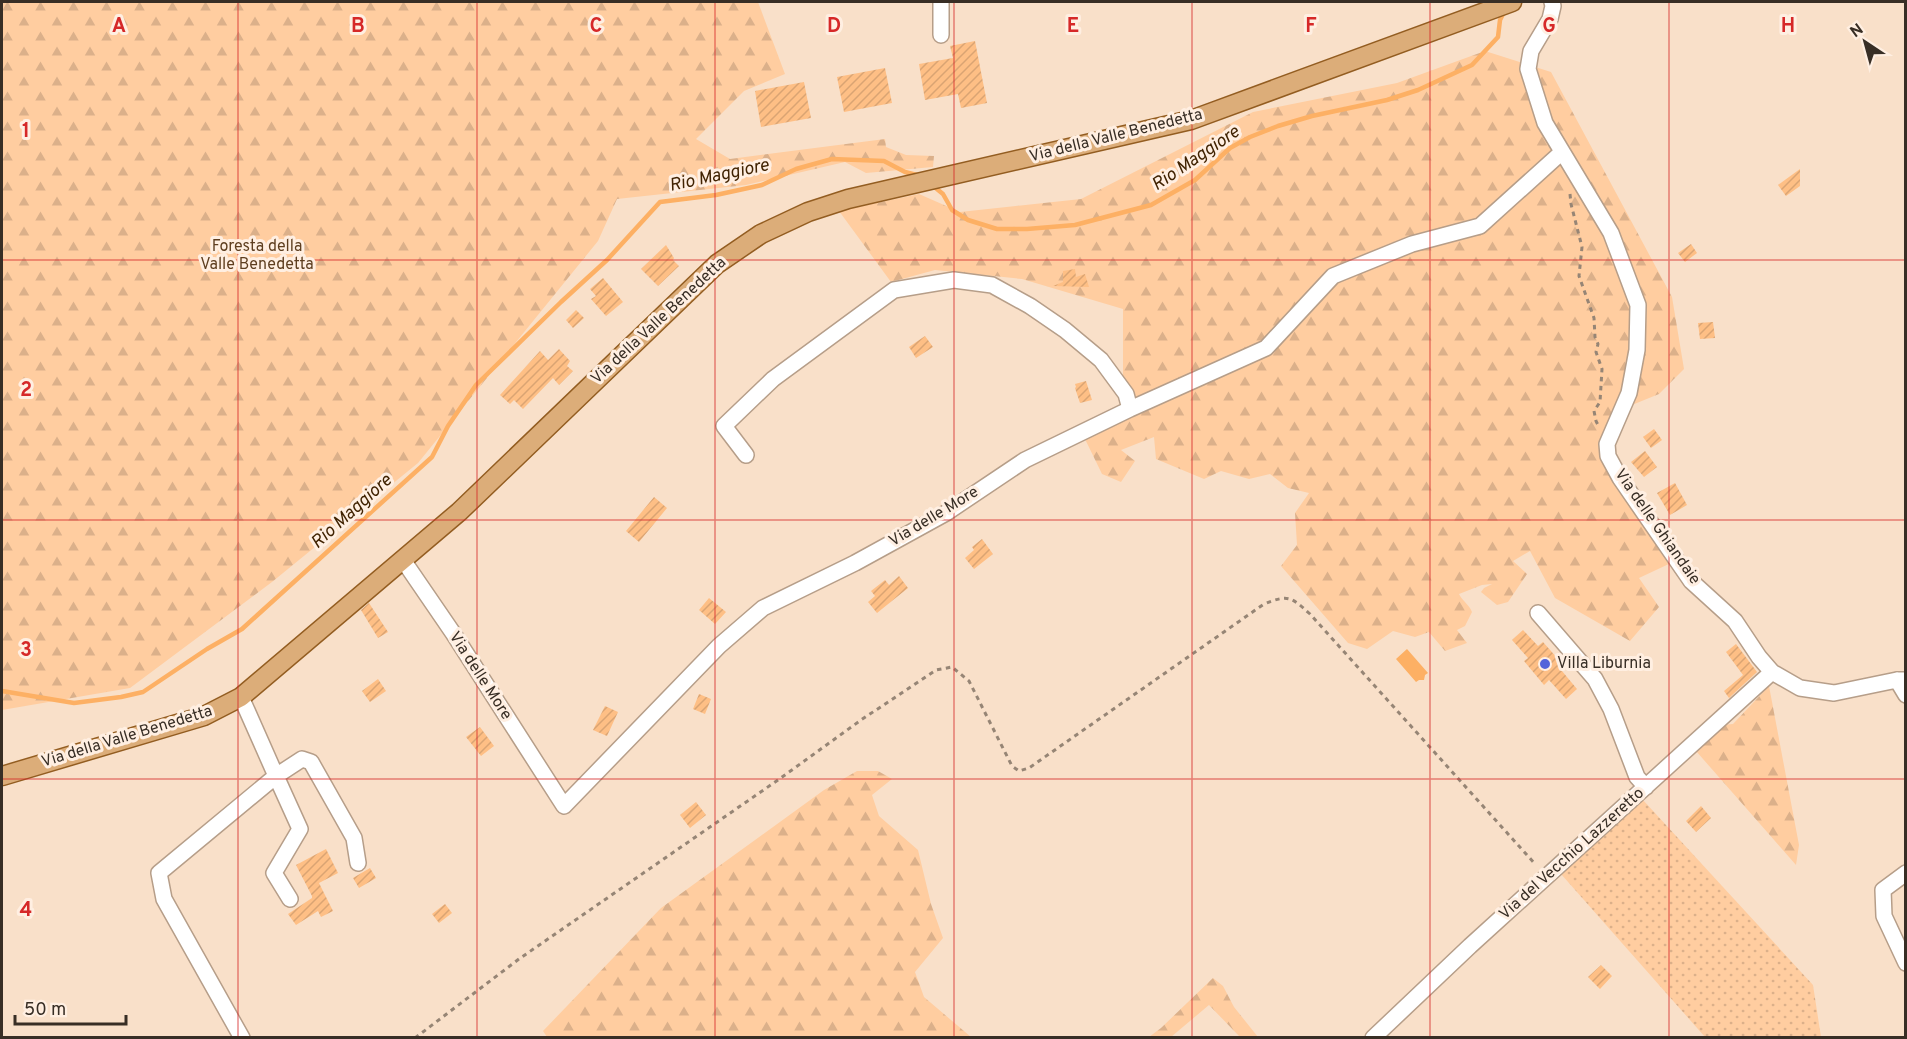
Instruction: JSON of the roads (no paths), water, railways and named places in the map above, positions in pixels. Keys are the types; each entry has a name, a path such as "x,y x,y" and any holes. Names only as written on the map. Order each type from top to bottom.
{"main road":[{"name":"Via della Valle Benedetta","path":"2,776 204,716 241,697 459,512 717,264 761,234 808,212 848,199 1191,120 1482,9 1512,2"}],"street":[{"path":"941,2 941,35"},
{"name":"Via delle Ghiandaie","path":"1552,2 1550,19 1531,51 1528,69 1545,123 1611,233 1638,305 1637,350 1629,393 1607,444 1608,456 1620,478 1691,581 1735,621 1772,672 1800,688 1834,693 1901,680"},
{"path":"746,455 724,426 773,380 894,290 954,280 992,285 1030,306 1065,330 1101,360 1126,393 1130,409 1266,348 1333,276 1412,244 1480,226 1562,152"},
{"name":"Via delle More","path":"403,560 453,633 564,806 719,646 763,608 855,563 936,518 1025,460 1130,409"},
{"path":"1538,614 1595,680 1611,709 1637,777 1646,787"},
{"name":"Via del Vecchio Lazzeretto","path":"1373,1038 1474,950 1547,877 1646,787 1665,777 1772,672"},
{"path":"1901,680 1905,695"},
{"path":"241,697 300,829 274,873 290,899"},
{"path":"242,1038 164,899 159,873 276,776 302,759 311,762 354,838 358,863"},
{"path":"1905,873 1883,890 1884,916 1905,963"}],"waterway":[{"name":"Rio Maggiore","path":"932,185 943,194 952,210 968,220 997,229 1075,225 1151,205 1195,180 1230,148 1250,137 1312,116 1387,100 1418,90 1472,65 1498,37 1500,20 1504,12"},
{"name":"Rio Maggiore","path":"2,691 74,703 143,692 207,649 242,629 432,457 448,426 476,385 607,260 660,202 716,195 762,185 796,169 832,159 884,161 905,172 921,176"}],"place":[{"name":"Villa Liburnia","path":"1545,664"}],"park label":[{"name":"Foresta della Valle Benedetta","path":"257,256"}]}
